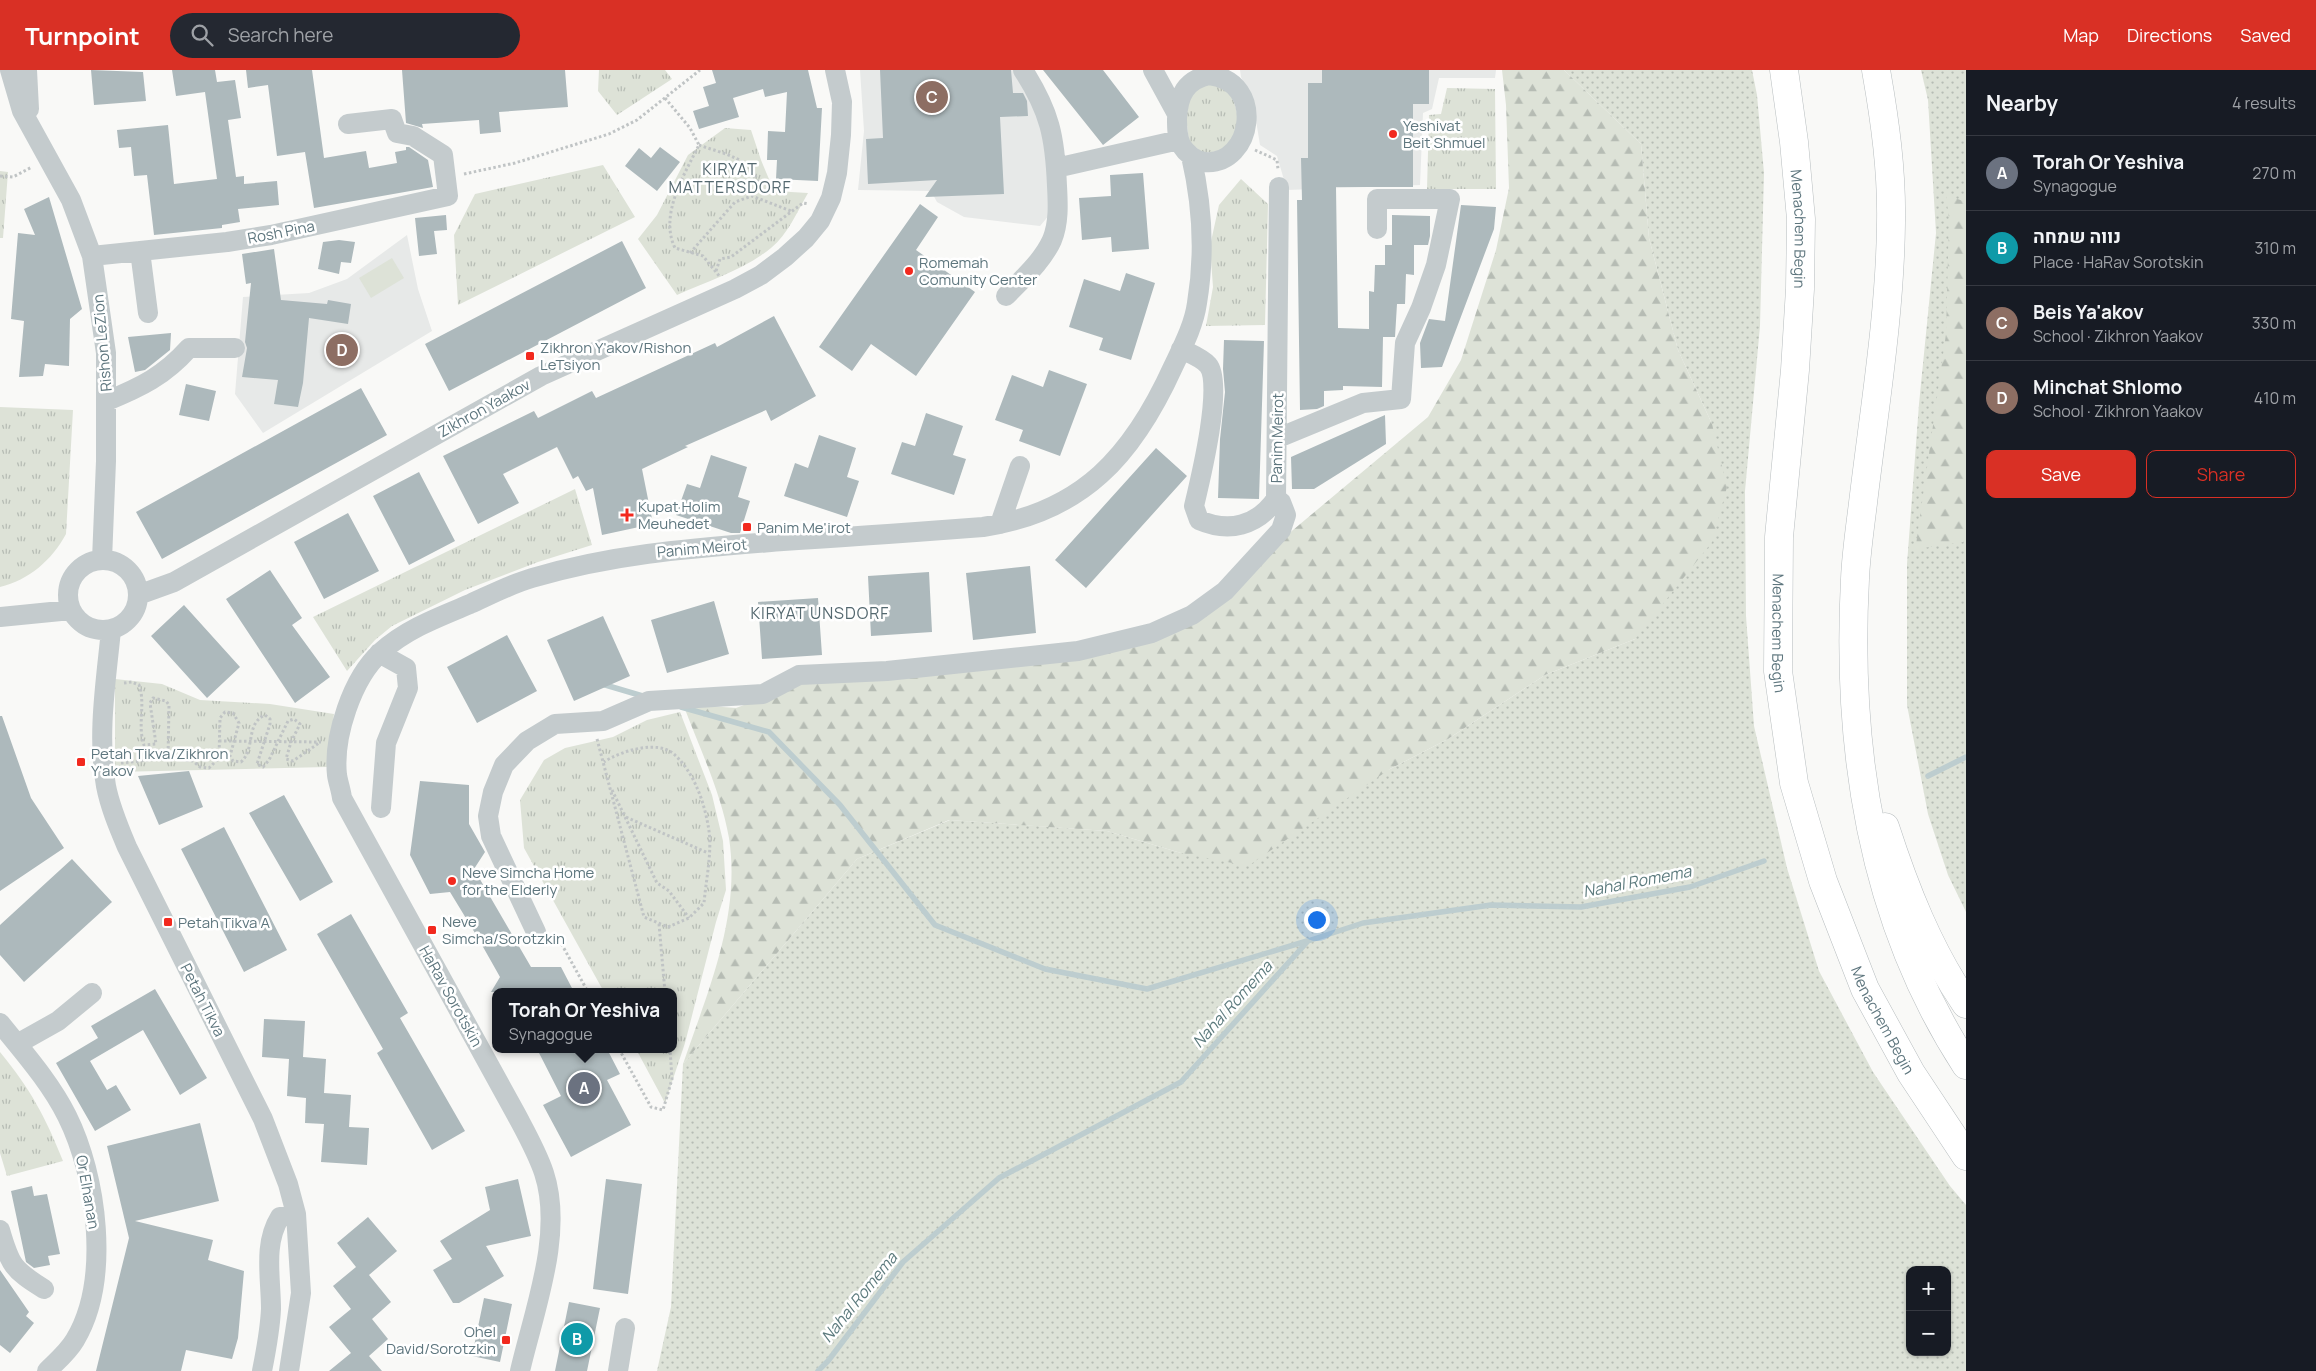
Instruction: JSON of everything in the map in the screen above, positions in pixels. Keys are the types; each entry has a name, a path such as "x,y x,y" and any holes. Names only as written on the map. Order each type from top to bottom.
{"highway":[{"name":"Menachem Begin","path":"1784,70 1794,142 1801,219 1800,289 1795,370 1779,556 1778,670 1794,783 1823,881 1865,989 1911,1073 1966,1156"},
{"path":"1876,70 1890,162 1891,223 1881,360 1855,578 1853,677 1856,730 1874,850 1887,896 1904,945 1928,999 1966,1065"},
{"path":"1856,730 1879,809 1911,900 1934,950 1966,1004"}],"street":[{"path":"28,99 32,82 39,70"},
{"name":"Zikhron Yaakov","path":"138,595 174,582 541,376 730,291 761,275 799,245 820,221 827,206 837,173 841,135 842,102 835,70"},
{"path":"1006,296 1041,259 1052,238 1058,214 1055,143 1038,93 1023,70"},
{"path":"1153,70 1177,114"},
{"path":"1157,70 1175,81 1200,76 1230,76 1245,101 1244,132 1234,153 1224,159 1207,162 1191,156 1179,140 1177,114 1180,97 1200,76"},
{"name":"Rishon LeZion","path":"14,72 28,99 38,140"},
{"name":"Rishon LeZion","path":"14,72 22,111 71,200 92,256 106,353 107,401 102,560"},
{"name":"Rosh Pina","path":"92,256 271,235 448,196 444,155 413,136 396,133 392,119 348,124"},
{"path":"1056,168 1179,140"},
{"name":"Panim Meirot","path":"330,742 343,721 351,696 366,670 379,653 399,637 428,621 529,579 584,564 654,552 1000,524 1039,513 1101,476 1132,441 1155,405 1192,326 1197,303 1200,206 1191,156"},
{"name":"Panim Meirot","path":"1200,206 1209,183 1224,159"},
{"name":"Panim Meirot","path":"1181,349 1208,364 1214,376 1214,404 1194,506 1199,520 1211,525 1249,524 1266,512 1276,499 1279,187"},
{"path":"1278,438 1363,403 1401,399 1405,343 1422,308 1436,265 1450,199 1377,199 1377,229"},
{"path":"140,251 148,313"},
{"path":"107,401 148,383 174,365 189,348 235,348"},
{"path":"1000,524 1020,466"},
{"path":"536,932 491,836 488,816 493,792 504,765 527,741 555,724 603,721 650,701 763,694 799,675 887,671 1078,651 1152,633 1192,615 1224,592 1281,530 1286,515 1281,502 1276,499"},
{"path":"102,560 112,562 127,570 136,584 138,595 136,607 130,617 121,625 110,630 87,627 78,620 71,610 68,599 73,577 85,565 102,560"},
{"path":"0,617 71,610"},
{"name":"Petah Tikva","path":"110,630 103,715 113,765 108,796 124,840 263,1119 288,1184 296,1214 301,1292 289,1371"},
{"path":"379,653 406,668 408,688 401,710 388,734 381,808"},
{"name":"HaRav Sorotskin","path":"330,742 342,798 535,1149 544,1174 550,1198 549,1254 520,1371"},
{"path":"17,1044 58,1021 92,993"},
{"name":"Or Elhanan","path":"0,1024 37,1069 66,1115 79,1146 87,1174 95,1223 95,1261 85,1321 74,1342 47,1371"},
{"path":"262,1371 271,1310 269,1257 272,1229 280,1217 296,1214"},
{"path":"0,1230 7,1255 18,1273 44,1289"},
{"path":"618,1371 625,1328"}],"path":[{"path":"446,178 516,163 609,134 637,120 700,70"},
{"path":"665,98 690,128 699,145 742,160 756,173 759,184 752,196"},
{"path":"1240,143 1277,160 1279,187"},
{"path":"699,145 670,211 669,235 675,248 702,256 716,271 730,291"},
{"path":"0,176 13,177 48,159"},
{"path":"690,253 735,202 752,196 792,211"},
{"path":"716,271 720,259 731,257 803,203 827,206"},
{"path":"122,686 125,682 132,682 139,685 141,690 141,729 144,744 156,744 150,703 153,698 166,701 169,705 168,758"},
{"path":"113,765 182,758 193,761 200,768 209,768 219,758 220,718 225,712 233,713 239,723 236,741 230,756 232,761 242,762 247,756 252,728 257,718 265,715 270,718 270,724 257,764 263,767 279,742 288,721 294,719 300,724 291,742 286,759 293,761 330,742"},
{"path":"330,742 332,727 343,721"},
{"path":"593,722 644,917 668,928 689,918 704,903 709,833 704,806 696,785 674,754 651,746 628,751 604,762"},
{"path":"219,741 330,742"},
{"path":"113,765 121,754"},
{"path":"609,783 656,883 669,891 689,918"},
{"path":"625,816 708,852"},
{"path":"659,924 665,988"},
{"path":"536,932 561,943 586,988"},
{"path":"621,1053 651,1107 663,1110 672,1079 670,1053"}],"shaded area":[{"path":"860,70 1017,70 1042,109 1051,213 1040,226 964,217 937,202 931,191 858,190 864,131"},
{"path":"1240,70 1496,70 1495,78 1439,78 1432,109 1423,113 1420,185 1287,190 1277,156 1260,145 1253,102 1241,77"},
{"path":"407,235 418,289 432,331 263,433 235,394 243,297 309,293 347,279"}],"green space":[{"path":"599,70 665,70 672,79 617,115 598,91"},
{"path":"1502,70 1564,70 1641,144 1649,238 1678,350 1712,424 1727,487 1712,542 1635,639 1545,675 1448,739 1390,769 1248,866 1181,853 1107,831 949,820 857,859 683,1064 720,953 730,896 731,867 729,838 721,804 683,704 736,708 805,682 1139,645 1287,535 1428,417 1461,360 1496,250 1509,188 1506,105"},
{"path":"1564,70 1752,70 1757,95 1764,173 1760,326 1745,491 1746,616 1754,726 1787,868 1819,971 1873,1072 1950,1186 1966,1205 1966,1371 657,1371 671,1307 683,1064 857,859 950,820 1107,831 1181,853 1390,769 1448,739 1545,675 1635,639 1712,424 1678,350 1649,238 1641,144"},
{"path":"1921,70 1966,70 1966,912 1948,875 1928,814 1907,705 1907,564 1919,404 1936,233 1928,100"},
{"path":"1199,84 1228,86 1235,105 1238,121 1237,128 1234,136 1221,151 1203,153 1189,142 1185,108"},
{"path":"1447,88 1495,89 1496,189 1427,189 1429,115 1441,114"},
{"path":"725,128 751,130 774,191 808,193 787,229 771,248 738,269 677,295 638,239 657,215 688,155"},
{"path":"603,165 635,217 458,305 454,235 475,194"},
{"path":"0,171 8,172 3,238 0,238"},
{"path":"1241,179 1268,204 1265,325 1206,326 1213,287 1210,246 1219,205"},
{"path":"1946,195 1966,202 1966,524 1963,542 1923,548 1915,552 1946,334 1949,219"},
{"path":"392,258 404,278 371,298 359,278"},
{"path":"0,407 73,410 66,534 54,552 39,568 11,584 0,587"},
{"path":"575,489 592,545 538,562 465,590 392,626 375,640 347,671 313,617"},
{"path":"115,679 162,684 200,700 270,704 334,714 327,767 115,772"},
{"path":"680,712 712,795 723,841 726,890 685,1043 665,1103 638,1053 677,1053 677,988 602,988 524,848 520,800 544,760 565,748 613,737 647,720"},
{"path":"0,1052 36,1104 50,1130 63,1161 7,1176 0,1153"}],"building":[{"path":"91,70 143,72 146,101 94,105"},
{"path":"172,70 215,70 217,82 235,80 241,118 228,120 236,177 244,176 244,184 277,181 279,205 238,209 240,222 222,225 222,228 154,235 147,175 134,176 131,147 119,148 117,130 168,125 174,184 217,179 205,92 176,96"},
{"path":"246,70 312,70 324,158 366,151 369,168 397,163 395,152 406,150 406,147 409,147 428,160 433,187 314,208 305,152 277,156 268,85 248,88"},
{"path":"402,70 565,70 568,107 499,112 501,132 480,134 479,120 422,124 423,128 406,123"},
{"path":"712,70 808,70 817,108 822,108 818,181 776,179 777,160 767,160 768,131 785,132 787,92 765,97 763,89 733,98 739,117 699,129 693,111 709,106 703,87 716,83"},
{"path":"880,70 1011,70 1013,93 1023,93 1027,101 1028,116 1000,117 1004,194 925,197 937,180 868,184 866,139 883,138"},
{"path":"1043,70 1103,70 1139,117 1103,145"},
{"path":"1322,70 1429,70 1429,104 1413,104 1413,187 1336,187 1338,328 1369,329 1369,291 1374,292 1375,265 1385,265 1385,245 1392,245 1392,215 1430,216 1430,236 1428,245 1414,245 1414,275 1406,274 1405,304 1397,304 1395,337 1383,337 1382,387 1343,386 1343,390 1324,391 1324,406 1317,409 1300,410 1297,200 1302,200 1301,158 1308,158 1308,83 1322,83"},
{"path":"660,147 680,162 657,191 625,166 639,148 651,158"},
{"path":"1143,173 1149,249 1112,252 1111,237 1082,240 1079,198 1111,196 1110,175"},
{"path":"49,197 82,309 70,319 69,366 45,364 43,376 19,377 24,321 11,319 18,233 35,235 24,209"},
{"name":"Romemah Comunity Center","path":"920,204 938,217 916,250 975,292 916,376 871,344 852,371 819,347"},
{"path":"1461,205 1496,207 1494,229 1442,367 1421,368 1420,343 1429,319 1445,321"},
{"path":"446,215 447,230 434,231 437,254 419,256 415,218"},
{"path":"339,240 355,242 351,263 341,262 339,274 318,269 323,242"},
{"path":"622,241 646,288 449,391 425,344"},
{"path":"274,249 281,300 327,304 328,300 351,304 348,324 309,318 303,383 298,407 274,404 278,380 242,377 247,348 245,342 251,283 246,284 242,254"},
{"path":"1126,273 1155,283 1131,360 1099,350 1103,338 1069,327 1084,279 1120,291"},
{"path":"774,316 816,396 771,421 766,410 685,446 688,447 642,469 653,524 602,535 593,488 586,491 578,476 573,479 557,447 503,474 519,503 478,524 443,456 534,411 538,418 592,391 596,398 715,343 717,347"},
{"path":"171,333 170,350 145,370 135,372 128,337"},
{"path":"1224,340 1264,341 1259,499 1218,498 1220,439 1225,392 1223,369"},
{"path":"1049,370 1087,384 1060,456 1019,441 1023,430 995,420 1012,375 1043,387"},
{"path":"186,384 216,391 209,421 179,415"},
{"path":"361,388 387,435 162,559 136,512"},
{"path":"926,413 963,426 953,455 966,459 954,495 891,474 902,442 915,446"},
{"path":"1385,415 1386,444 1314,489 1292,489 1291,457"},
{"path":"819,435 856,448 847,477 859,481 847,517 784,496 795,463 808,468"},
{"path":"1156,448 1187,476 1086,588 1055,560"},
{"path":"711,455 747,467 738,497 750,501 740,533 731,533 676,515 687,484 700,488"},
{"path":"419,472 455,541 409,565 373,496"},
{"path":"348,513 379,571 324,599 294,542"},
{"path":"1030,566 1036,633 973,640 966,573"},
{"path":"270,570 302,618 292,625 330,677 295,703 226,599"},
{"path":"929,572 932,632 871,636 868,576"},
{"path":"818,598 822,655 762,659 758,602"},
{"path":"714,601 729,654 667,673 651,620"},
{"path":"184,605 240,667 207,698 151,636"},
{"path":"603,616 630,676 574,701 547,640"},
{"path":"507,635 537,691 477,723 447,667"},
{"path":"0,716 2,716 31,798 64,848 0,891"},
{"path":"189,771 203,807 159,825 138,776"},
{"name":"Neve Simcha Home for the Elderly","path":"420,781 469,785 469,824 485,852 474,869 531,967 561,967 572,988 493,988 500,977 450,892 430,894 410,855"},
{"path":"284,795 333,882 300,901 249,813"},
{"path":"224,827 287,950 244,972 181,849"},
{"path":"72,859 112,902 24,982 0,955 0,925"},
{"path":"351,914 408,1013 400,1018 465,1131 432,1150 377,1053 383,1049 317,934"},
{"path":"155,989 207,1078 180,1095 143,1030 90,1061 107,1090 116,1085 131,1110 95,1131 56,1063 98,1038 91,1026"},
{"path":"264,1019 305,1021 303,1057 326,1059 324,1093 351,1095 349,1127 369,1128 367,1165 321,1162 324,1124 305,1123 306,1098 287,1096 289,1059 262,1057"},
{"path":"539,1053 609,1053 620,1074 607,1080 631,1125 571,1157 543,1105 561,1096"},
{"path":"200,1123 219,1201 135,1221 213,1240 208,1260 244,1271 238,1338 232,1359 186,1350 181,1371 96,1371 129,1238 107,1146"},
{"path":"518,1179 531,1236 486,1246 504,1276 459,1303 453,1303 433,1270 452,1259 440,1241 490,1210 485,1187"},
{"path":"606,1179 642,1184 628,1294 593,1289"},
{"path":"32,1186 34,1196 47,1194 60,1254 48,1256 50,1265 34,1268 26,1262 11,1191"},
{"path":"368,1217 397,1251 369,1275 391,1302 372,1319 388,1339 369,1356 382,1371 329,1371 351,1353 329,1327 351,1309 333,1286 356,1267 337,1243"},
{"path":"0,1270 29,1312 26,1316 34,1323 10,1353 0,1345"},
{"path":"484,1298 512,1304 500,1362 472,1356"},
{"path":"569,1302 600,1308 587,1371 555,1371"}],"waterway":[{"path":"602,684 646,697"},
{"path":"681,707 769,732 840,805 935,925 1045,969 1147,989 1307,941"},
{"name":"Nahal Romema","path":"1928,776 1966,757"},
{"name":"Nahal Romema","path":"818,1371 828,1361 903,1262 999,1178 1181,1082 1308,941 1363,923 1491,905 1581,907 1690,887 1764,861"}],"place":[{"name":"Beis Ya'akov","path":"932,97"},
{"name":"Yeshivat Beit Shmuel","path":"1393,134"},
{"name":"Romemah Comunity Center","path":"909,271"},
{"name":"Minchat Shlomo","path":"342,350"},
{"name":"Zikhron Y'akov/Rishon LeTsiyon","path":"530,356"},
{"name":"Kupat Holim Meuhedet","path":"627,515"},
{"name":"Panim Me'irot","path":"747,527"},
{"name":"Petah Tikva/Zikhron Y'akov","path":"81,762"},
{"name":"Neve Simcha Home for the Elderly","path":"452,881"},
{"name":"Petah Tikva A","path":"168,922"},
{"name":"Neve Simcha/Sorotzkin","path":"432,930"},
{"name":"Torah Or Yeshiva","path":"584,1088"},
{"name":"נווה שמחה","path":"577,1339"},
{"name":"Ohel David/Sorotzkin","path":"506,1340"}],"district":[{"name":"KIRYAT MATTERSDORF","path":"730,178"},
{"name":"KIRYAT UNSDORF","path":"820,613"}]}
